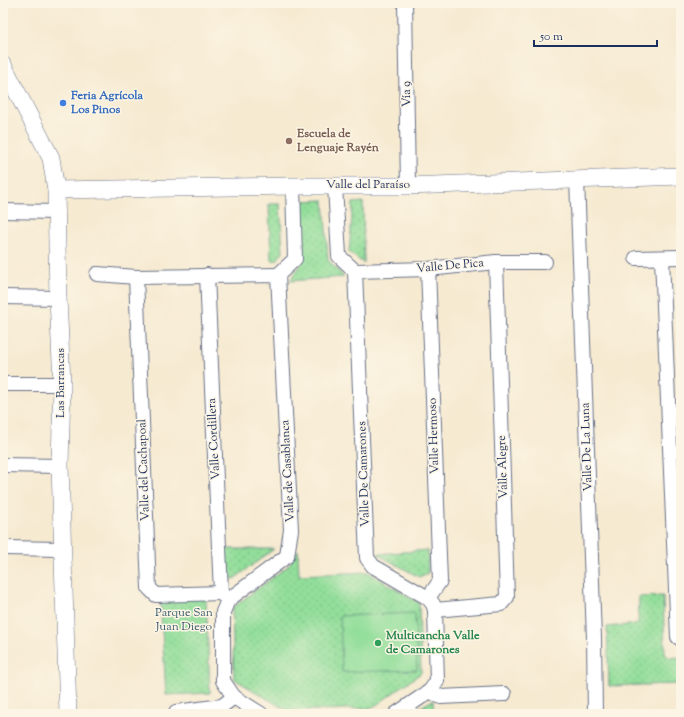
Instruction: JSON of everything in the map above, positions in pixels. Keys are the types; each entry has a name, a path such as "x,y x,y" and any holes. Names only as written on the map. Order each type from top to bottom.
{"street":[{"name":"Vía 9","path":"405,3 408,186"},
{"name":"Las Barrancas","path":"3,65 51,158 56,190 58,298 62,384 60,466 68,714"},
{"name":"Valle del Paraíso","path":"56,190 293,186 408,186 681,176"},
{"name":"Valle De La Luna","path":"577,180 594,622 595,714"},
{"path":"97,274 136,276 278,275 295,260 293,186"},
{"path":"335,186 339,256 355,271"},
{"path":"3,211 56,212"},
{"path":"636,258 681,257"},
{"path":"662,258 678,637 681,640"},
{"name":"Valle De Pica","path":"355,271 428,269 496,262 545,262"},
{"name":"Valle Alegre","path":"435,610 501,604 507,597 496,262"},
{"name":"Valle Hermoso","path":"428,269 440,581 428,598"},
{"name":"Valle De Camarones","path":"355,271 367,558 373,566 428,598 433,604 435,610 437,681 430,691"},
{"name":"Valle Cordillera","path":"207,275 225,597"},
{"name":"Valle de Casablanca","path":"225,597 287,556 291,530 278,275"},
{"name":"Valle del Cachapoal","path":"136,276 149,588 156,595 225,597"},
{"path":"3,297 58,298"},
{"path":"3,384 62,384"},
{"path":"3,465 60,466"},
{"path":"3,548 62,549"},
{"path":"225,597 223,612 223,681 234,697 261,714"},
{"path":"396,714 430,691 442,697 504,694"},
{"path":"176,712 222,706 234,697"}],"green space":[{"path":"324,200 328,260 344,277 290,281 303,261 301,201"},
{"path":"363,202 364,263 349,252 353,203"},
{"path":"269,204 280,204 283,252 277,260 271,261"},
{"path":"222,549 274,549 234,579 225,578"},
{"path":"298,550 299,575 368,572 419,603 421,673 372,708 288,711 234,679 232,608 288,566"},
{"path":"428,550 428,573 419,577 377,554"},
{"name":"Parque San Juan Diego","path":"206,596 210,693 166,695 160,597"},
{"path":"663,596 665,654 670,658 678,657 681,659 681,684 609,686 607,627 638,624 639,597"},
{"name":"Multicancha Valle de Camarones","path":"415,613 417,670 342,672 340,616"},
{"path":"433,700 434,714 408,714"}],"place":[{"name":"Feria Agrícola Los Pinos","path":"63,103"},
{"name":"Escuela de Lenguaje Rayén","path":"289,141"},
{"name":"Multicancha Valle de Camarones","path":"378,643"}]}
